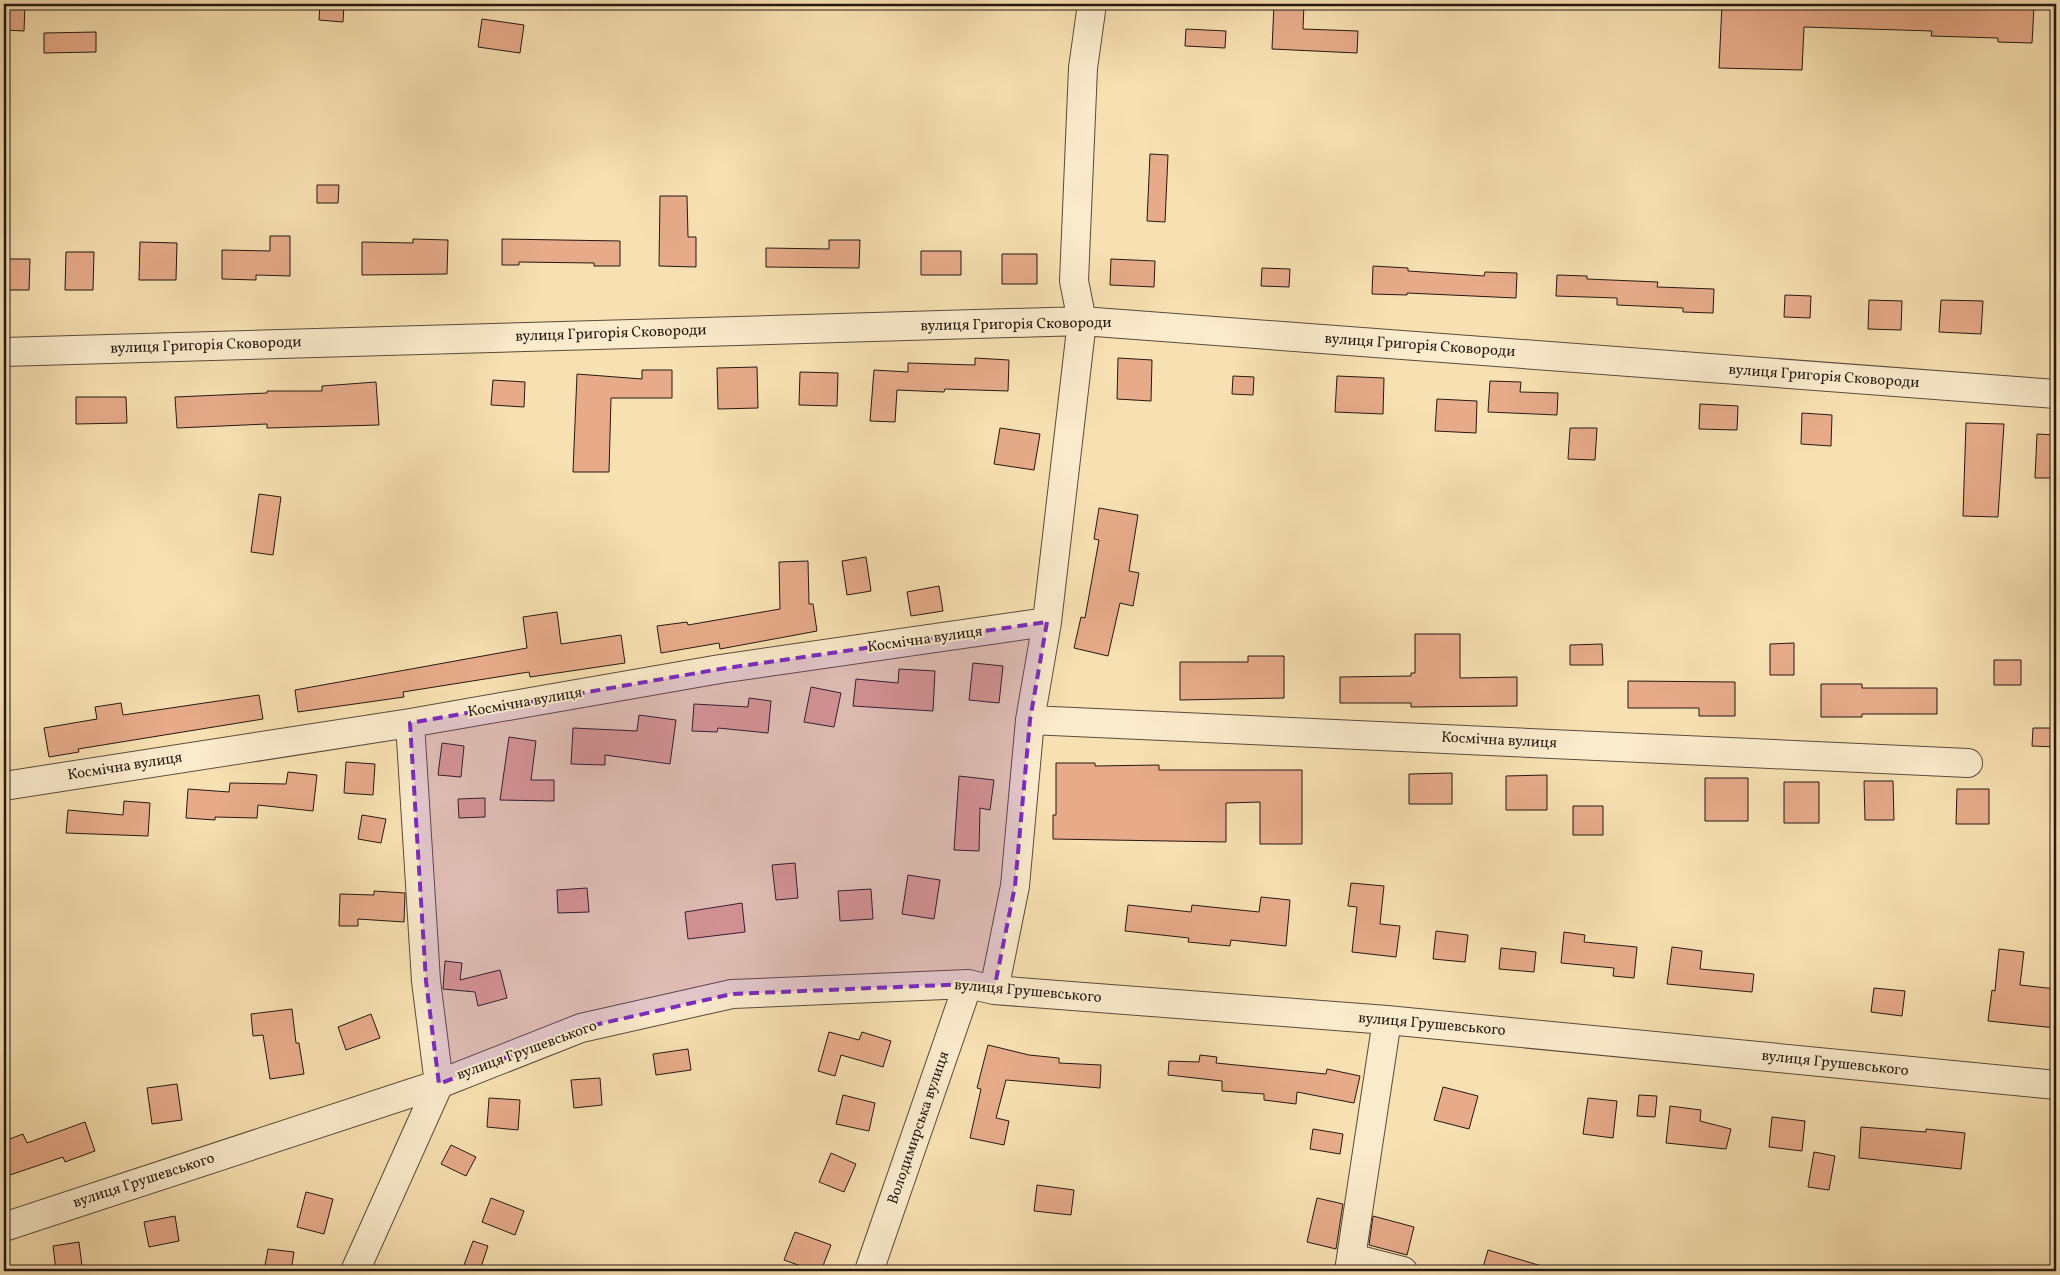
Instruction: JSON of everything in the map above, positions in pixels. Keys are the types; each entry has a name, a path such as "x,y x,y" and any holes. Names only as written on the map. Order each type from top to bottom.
{"street":[{"name":"Володимирська вулиця","path":"869,1271 981,987 1015,886 1030,720 1046,622 1082,321 1074,281 1082,68 1092,4"},
{"name":"вулиця Григорія Сковороди","path":"4,352 1082,321 2056,394"},
{"name":"Космічна вулиця","path":"4,786 410,723 720,670 1046,622"},
{"name":"Космічна вулиця","path":"1030,720 1968,763"},
{"path":"355,1271 439,1084 426,981 410,723"},
{"name":"вулиця Грушевського","path":"4,1227 439,1084 581,1028 732,994 981,987 1387,1020 2056,1085"},
{"path":"1387,1020 1350,1265 1403,1271"}],"highlighted area":[{"path":"1047,622 1030,720 1015,886 994,990 968,984 732,994 581,1028 439,1084 426,981 410,723 720,669"}],"building":[{"path":"4,4 25,4 24,31 4,30"},
{"path":"320,4 344,4 343,22 319,20"},
{"path":"1274,4 1304,4 1303,29 1358,31 1357,53 1272,49"},
{"path":"1722,4 1969,4 2034,7 2032,43 1998,42 1998,38 1931,36 1932,31 1804,27 1802,70 1719,68"},
{"path":"482,19 524,25 520,53 478,47"},
{"path":"1186,29 1226,31 1225,48 1185,46"},
{"path":"96,32 96,52 44,53 44,33"},
{"path":"1150,154 1168,155 1165,222 1147,221"},
{"path":"317,185 339,185 338,203 317,203"},
{"path":"660,196 687,196 688,237 696,237 696,267 659,266"},
{"path":"270,236 290,236 290,276 256,275 256,280 222,279 222,250 270,251"},
{"path":"413,239 448,240 447,274 362,275 362,242 413,243"},
{"path":"502,239 620,241 620,266 594,266 594,263 519,262 519,265 502,265"},
{"path":"829,240 860,240 859,268 766,267 766,248 829,249"},
{"path":"140,242 177,243 176,280 139,280"},
{"path":"921,251 961,251 961,275 921,275"},
{"path":"66,252 94,252 93,290 65,290"},
{"path":"1002,254 1037,254 1037,284 1002,284"},
{"path":"4,259 30,259 29,290 4,290"},
{"path":"1111,259 1155,261 1154,287 1110,285"},
{"path":"1373,266 1408,268 1408,271 1484,276 1485,272 1517,273 1516,298 1407,293 1407,295 1372,294"},
{"path":"1262,268 1290,269 1289,287 1261,286"},
{"path":"1557,275 1587,276 1587,279 1658,282 1657,287 1714,289 1713,313 1683,312 1683,308 1617,305 1617,298 1556,296"},
{"path":"1785,295 1811,296 1810,318 1784,317"},
{"path":"1869,300 1902,301 1901,330 1868,329"},
{"path":"1941,300 1983,301 1981,334 1939,332"},
{"path":"975,358 1009,360 1008,391 945,389 944,392 897,390 895,422 870,421 874,370 908,372 908,363 975,365"},
{"path":"1118,358 1152,360 1151,401 1117,399"},
{"path":"757,367 758,408 718,409 717,368"},
{"path":"642,370 672,370 672,398 611,398 609,472 573,472 577,374 642,379"},
{"path":"800,372 838,373 837,406 799,405"},
{"path":"1233,376 1254,377 1253,395 1232,394"},
{"path":"1337,376 1384,378 1383,414 1335,412"},
{"path":"493,380 525,382 524,407 491,405"},
{"path":"1490,381 1521,382 1520,392 1558,393 1557,415 1488,412"},
{"path":"376,382 379,425 267,428 267,424 177,428 175,397 267,393 267,391 322,391 322,386"},
{"path":"76,397 126,397 127,423 76,424"},
{"path":"1437,399 1477,401 1476,433 1435,431"},
{"path":"1700,404 1738,406 1737,430 1699,429"},
{"path":"1802,413 1832,415 1831,446 1801,444"},
{"path":"1966,423 2004,424 1998,517 1963,516"},
{"path":"1000,428 1040,434 1034,470 994,464"},
{"path":"1570,428 1597,428 1595,460 1568,459"},
{"path":"2037,434 2056,435 2056,478 2035,478"},
{"path":"259,494 281,497 273,555 251,552"},
{"path":"1099,508 1138,515 1129,571 1139,573 1133,606 1120,603 1108,656 1074,648 1081,617 1085,618 1099,540 1094,539"},
{"path":"866,557 871,591 847,595 842,561"},
{"path":"808,561 809,604 813,604 817,631 720,649 719,643 661,653 657,626 687,622 688,625 780,609 779,562"},
{"path":"939,586 943,611 911,616 907,592"},
{"path":"557,612 561,644 621,635 625,663 530,677 529,672 403,692 404,697 298,712 295,690 527,648 523,617"},
{"path":"1415,634 1460,634 1460,678 1517,677 1517,706 1411,707 1411,703 1340,703 1340,677 1411,676 1411,673 1415,673"},
{"path":"1794,643 1794,675 1770,675 1770,644"},
{"path":"1602,644 1603,665 1570,665 1570,645"},
{"path":"1248,656 1284,656 1284,698 1180,700 1180,662 1248,662"},
{"path":"1994,660 2021,660 2021,685 1994,685"},
{"path":"973,663 1003,666 999,703 969,700"},
{"path":"899,669 935,671 933,711 853,706 856,679 898,683"},
{"path":"1628,681 1735,682 1735,716 1699,716 1699,708 1628,708"},
{"path":"1821,684 1862,684 1862,688 1937,688 1937,714 1862,714 1862,717 1821,717"},
{"path":"811,687 841,693 834,727 804,722"},
{"path":"259,695 263,719 78,749 79,752 49,757 44,728 97,719 95,707 121,703 123,715"},
{"path":"749,698 771,701 768,733 718,728 717,732 692,731 694,704 748,707"},
{"path":"639,715 676,720 670,764 605,755 605,765 571,764 573,728 637,731"},
{"path":"2033,728 2056,728 2056,747 2032,746"},
{"path":"509,737 536,741 531,780 554,780 554,801 500,800"},
{"path":"442,743 464,746 461,777 438,775"},
{"path":"346,762 375,764 373,795 344,793"},
{"path":"1056,763 1095,763 1095,766 1159,765 1159,770 1302,770 1302,844 1260,844 1260,802 1226,803 1226,842 1053,839 1053,815 1056,815"},
{"path":"288,772 317,775 313,811 258,805 257,818 215,817 215,820 186,818 188,789 229,792 230,783 286,784"},
{"path":"1452,773 1452,804 1409,804 1409,774"},
{"path":"1547,775 1547,810 1506,810 1506,776"},
{"path":"959,776 994,780 990,810 980,808 979,851 954,850"},
{"path":"1705,778 1748,778 1748,821 1705,821"},
{"path":"1864,781 1893,781 1894,820 1865,820"},
{"path":"1784,782 1819,782 1819,823 1784,823"},
{"path":"1957,789 1989,789 1989,824 1956,824"},
{"path":"485,798 485,817 459,818 458,799"},
{"path":"124,801 150,803 148,836 66,833 68,810 123,815"},
{"path":"1573,806 1603,806 1603,835 1573,835"},
{"path":"362,815 386,819 381,843 358,839"},
{"path":"795,863 798,898 776,900 772,865"},
{"path":"908,875 940,880 934,919 902,914"},
{"path":"1351,883 1384,886 1380,924 1400,926 1396,957 1352,952 1357,907 1348,906"},
{"path":"587,888 589,912 558,913 557,890"},
{"path":"871,889 873,919 840,921 838,891"},
{"path":"374,891 405,893 404,922 358,919 358,926 339,926 340,894 374,895"},
{"path":"1261,897 1290,900 1286,946 1231,940 1230,946 1188,942 1189,938 1125,931 1128,905 1191,912 1192,905 1259,912"},
{"path":"742,903 745,932 688,939 685,912"},
{"path":"1436,931 1468,935 1465,962 1433,959"},
{"path":"1564,932 1585,935 1584,942 1637,947 1634,978 1613,976 1614,968 1561,963"},
{"path":"1672,947 1702,951 1700,969 1754,974 1752,992 1667,984"},
{"path":"1501,948 1536,952 1534,972 1499,969"},
{"path":"1999,949 2024,952 2020,985 2056,989 2056,1028 1988,1021 1992,990 1995,991"},
{"path":"445,961 462,963 460,980 500,970 507,998 478,1006 475,992 443,989"},
{"path":"1874,988 1905,991 1902,1016 1871,1012"},
{"path":"292,1009 296,1043 299,1043 304,1074 270,1079 263,1035 253,1036 251,1014"},
{"path":"371,1014 380,1038 346,1050 338,1027"},
{"path":"829,1032 859,1040 862,1032 891,1041 883,1067 841,1055 835,1076 818,1071"},
{"path":"988,1045 1029,1055 1059,1058 1059,1063 1101,1065 1100,1088 1006,1080 996,1118 1009,1121 1004,1145 970,1138 981,1089 977,1088"},
{"path":"688,1049 691,1070 656,1075 653,1054"},
{"path":"1200,1055 1217,1057 1216,1063 1326,1074 1327,1069 1360,1076 1354,1103 1297,1092 1296,1104 1264,1100 1264,1094 1222,1091 1222,1081 1168,1075 1169,1061 1199,1062"},
{"path":"600,1078 602,1105 574,1108 571,1080"},
{"path":"177,1084 182,1120 152,1124 147,1088"},
{"path":"1443,1087 1478,1096 1469,1129 1434,1120"},
{"path":"843,1095 875,1103 869,1131 836,1124"},
{"path":"1639,1095 1657,1096 1655,1117 1637,1116"},
{"path":"489,1098 520,1100 518,1130 487,1127"},
{"path":"1588,1098 1617,1101 1613,1138 1583,1134"},
{"path":"1670,1106 1701,1110 1700,1121 1731,1129 1726,1149 1666,1143"},
{"path":"1772,1117 1805,1121 1802,1151 1769,1147"},
{"path":"85,1122 95,1151 65,1162 63,1157 4,1177 4,1141 23,1134 27,1143"},
{"path":"1861,1127 1926,1132 1926,1129 1965,1133 1961,1169 1859,1158"},
{"path":"1313,1129 1343,1134 1340,1154 1310,1149"},
{"path":"451,1145 476,1157 466,1176 441,1164"},
{"path":"1814,1152 1835,1156 1829,1190 1808,1187"},
{"path":"831,1153 856,1164 844,1192 819,1182"},
{"path":"1037,1185 1074,1190 1071,1215 1034,1211"},
{"path":"306,1192 333,1199 324,1234 297,1227"},
{"path":"491,1198 524,1211 515,1235 482,1222"},
{"path":"1317,1198 1343,1204 1336,1249 1307,1242"},
{"path":"175,1216 179,1241 149,1247 144,1222"},
{"path":"1373,1216 1414,1227 1407,1255 1369,1245"},
{"path":"795,1232 831,1245 821,1271 815,1271 784,1260"},
{"path":"473,1241 488,1246 480,1270 464,1265"},
{"path":"79,1242 82,1266 56,1270 53,1246"},
{"path":"268,1249 294,1252 291,1271 264,1271"},
{"path":"1488,1250 1545,1267 1544,1271 1482,1271"}]}
